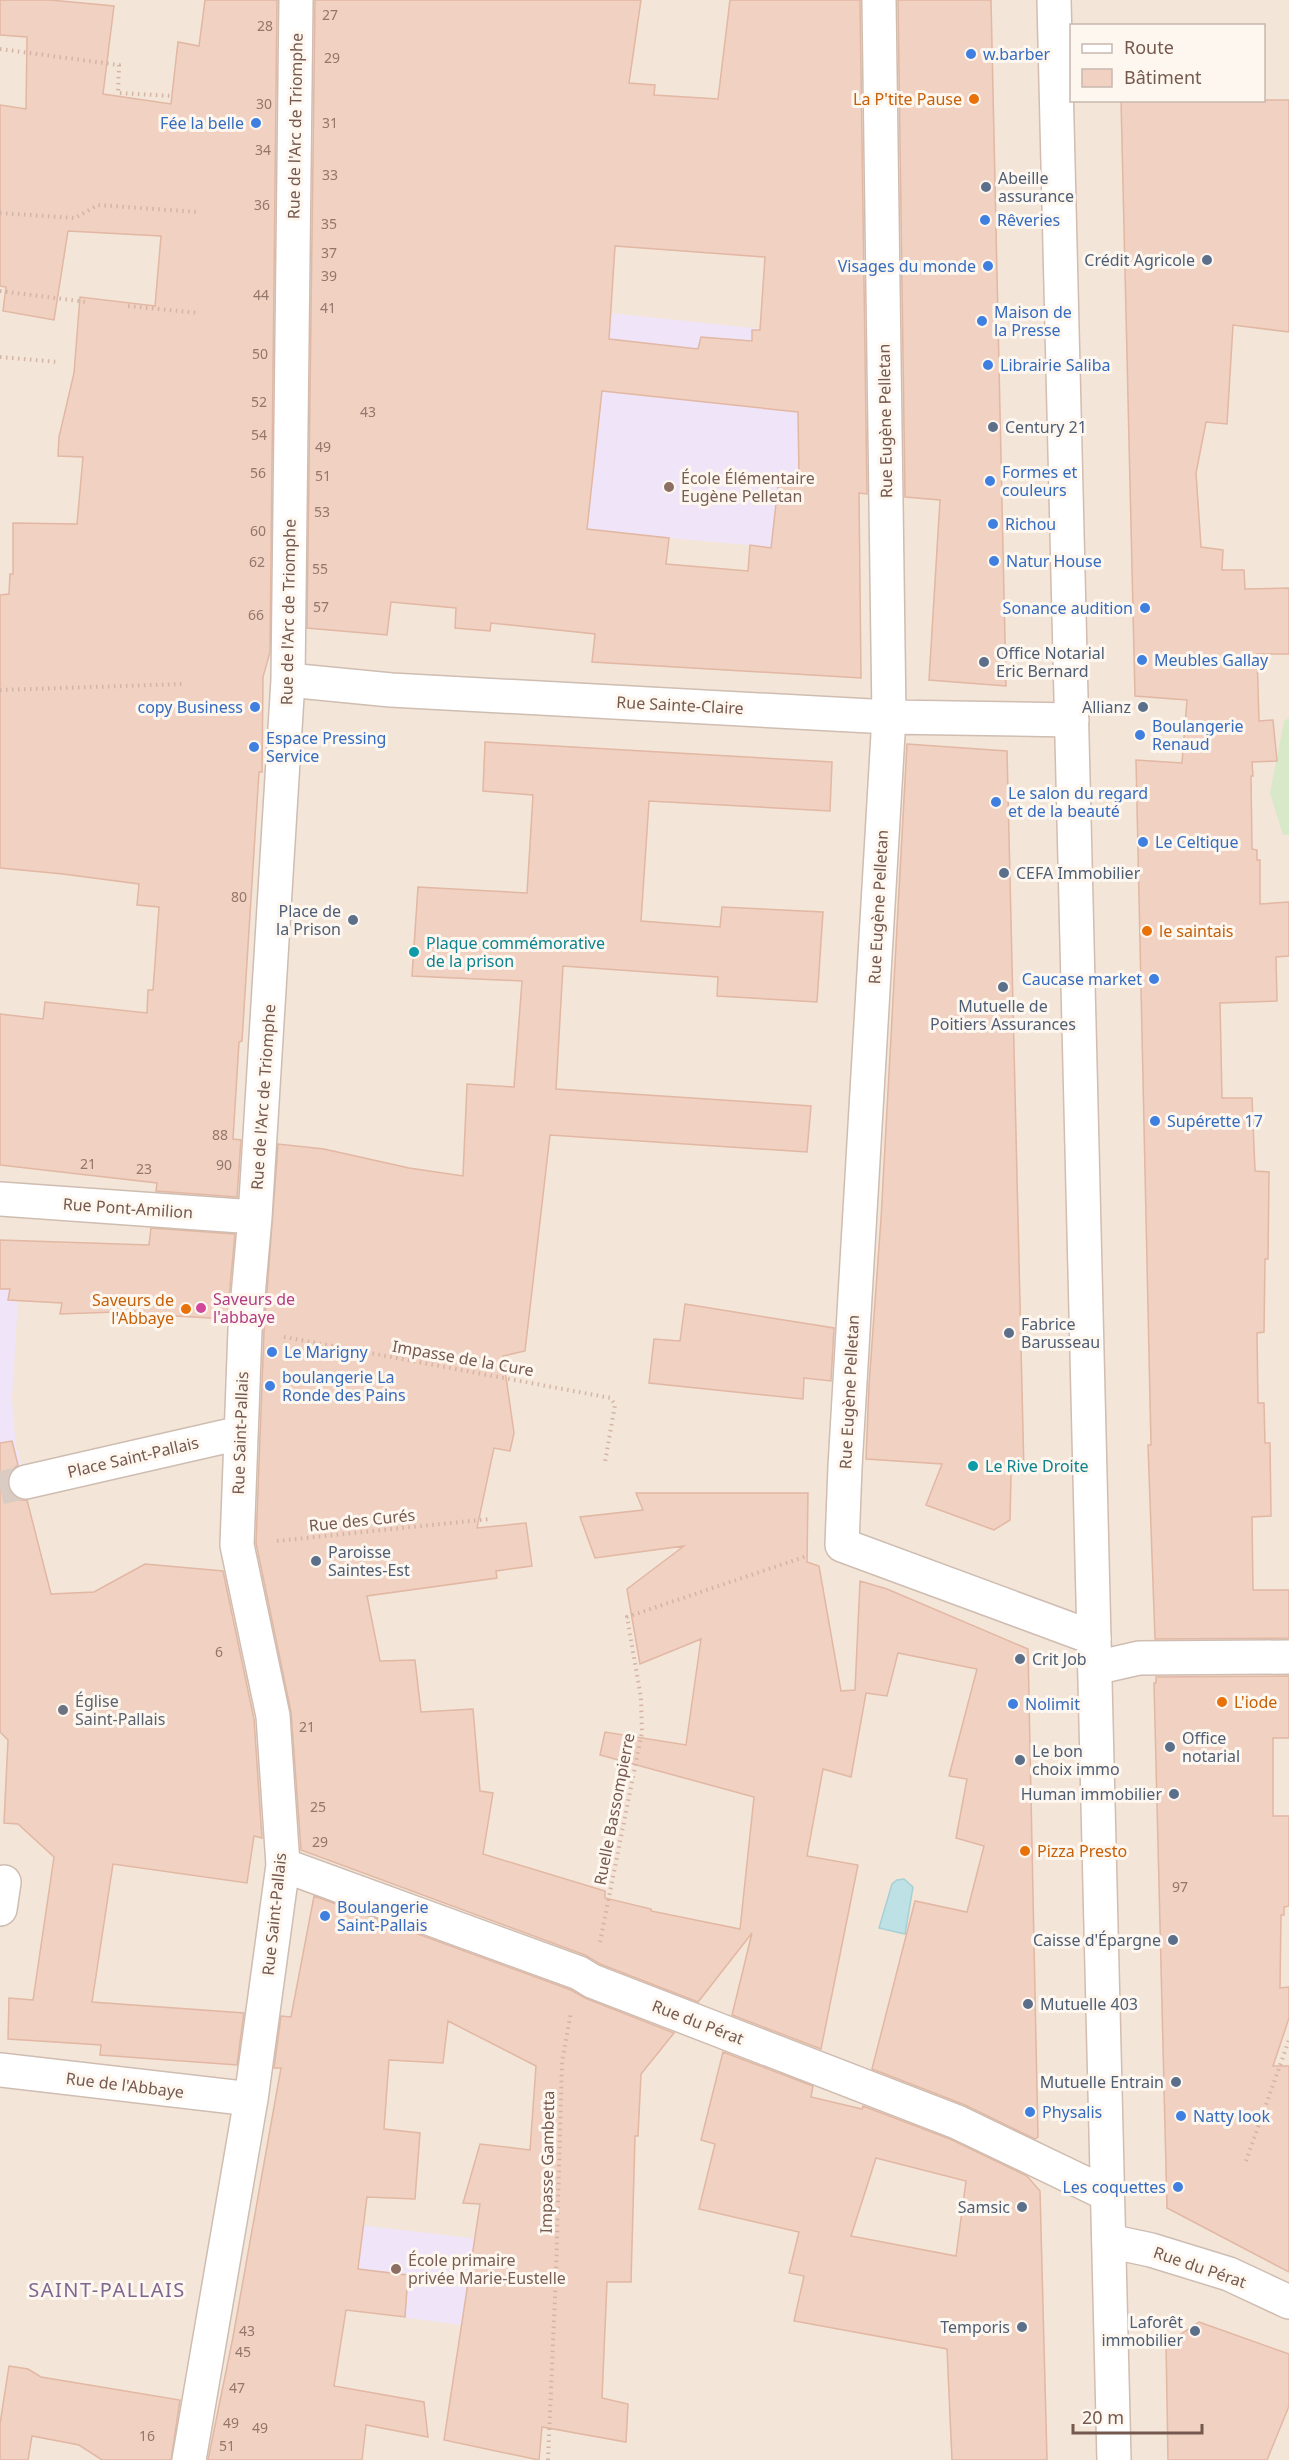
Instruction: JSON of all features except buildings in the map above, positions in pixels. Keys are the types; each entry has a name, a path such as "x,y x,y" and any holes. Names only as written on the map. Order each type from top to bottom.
{"street":[{"name":"Rue de l'Arc de Triomphe","path":"245,1330 255,1217 288,680 296,0"},
{"name":"Rue Eugène Pelletan","path":"842,1545 889,717 879,0"},
{"path":"1054,0 1114,2460"},
{"name":"Rue Sainte-Claire","path":"288,680 391,690 889,717 1072,720"},
{"name":"Rue Pont-Amilion","path":"0,1199 255,1217"},
{"name":"Rue Saint-Pallais","path":"189,2460 251,2099 283,1865 273,1716 237,1545 245,1330"},
{"name":"Place Saint-Pallais","path":"26,1482 240,1432"},
{"path":"842,1545 1095,1653 1139,1658 1289,1656"},
{"name":"Rue du Pérat","path":"283,1865 585,1977 957,2122 1107,2194"},
{"name":"Rue de l'Abbaye","path":"0,2070 251,2099"},
{"name":"Rue du Pérat","path":"1109,2241 1151,2250 1229,2274 1289,2302"}],"path":[{"path":"0,49 119,65 118,93 172,96"},
{"path":"0,213 75,218 98,205 198,212"},
{"path":"0,291 86,302"},
{"path":"128,306 199,313"},
{"path":"0,357 58,362"},
{"path":"0,690 184,684"},
{"name":"Impasse de la Cure","path":"245,1330 611,1398 615,1405 605,1462"},
{"name":"Rue des Curés","path":"237,1545 489,1518"},
{"name":"Ruelle Bassompierre","path":"585,1977 642,1732 641,1698 627,1617 842,1545"},
{"name":"Impasse Gambetta","path":"548,2460 562,2062 585,1977"},
{"path":"1246,2162 1289,2040"}],"shaded area":[{"path":"0,0 1289,0 1289,2460 0,2460"},
{"name":"École Élémentaire Eugène Pelletan","path":"563,308 857,339 859,555 669,538 661,622 451,358"},
{"path":"0,1240 7,1240 4,1289 10,1289 8,1301 18,1301 12,1398 16,1449 23,1472 0,1477"},
{"name":"École primaire privée Marie-Eustelle","path":"256,2213 496,2241 545,2336 241,2296"}],"green space":[{"path":"1289,718 1289,835 1283,835 1270,793 1284,721"}],"water":[{"path":"904,1879 913,1887 905,1934 879,1928 892,1884"}],"tunnel":[{"path":"0,1488 26,1482"}],"place":[{"name":"w.barber","path":"971,54"},
{"name":"La P'tite Pause","path":"974,99"},
{"name":"Fée la belle","path":"256,123"},
{"name":"Abeille assurance","path":"986,187"},
{"name":"Rêveries","path":"985,220"},
{"name":"Crédit Agricole","path":"1207,260"},
{"name":"Visages du monde","path":"988,266"},
{"name":"Maison de la Presse","path":"982,321"},
{"name":"Librairie Saliba","path":"988,365"},
{"name":"Century 21","path":"993,427"},
{"name":"Formes et couleurs","path":"990,481"},
{"name":"École Élémentaire Eugène Pelletan","path":"669,487"},
{"name":"Richou","path":"993,524"},
{"name":"Natur House","path":"994,561"},
{"name":"Sonance audition","path":"1145,608"},
{"name":"Meubles Gallay","path":"1142,660"},
{"name":"Office Notarial Eric Bernard","path":"984,662"},
{"name":"copy Business","path":"255,707"},
{"name":"Allianz","path":"1143,707"},
{"name":"Boulangerie Renaud","path":"1140,735"},
{"name":"Espace Pressing Service","path":"254,747"},
{"name":"Le salon du regard et de la beauté","path":"996,802"},
{"name":"Le Celtique","path":"1143,842"},
{"name":"CEFA Immobilier","path":"1004,873"},
{"name":"Place de la Prison","path":"353,920"},
{"name":"le saintais","path":"1147,931"},
{"name":"Plaque commémorative de la prison","path":"414,952"},
{"name":"Caucase market","path":"1154,979"},
{"name":"Mutuelle de Poitiers Assurances","path":"1003,987"},
{"name":"Supérette 17","path":"1155,1121"},
{"name":"Saveurs de l'abbaye","path":"201,1308"},
{"name":"Saveurs de l'Abbaye","path":"186,1309"},
{"name":"Fabrice Barusseau","path":"1009,1333"},
{"name":"Le Marigny","path":"272,1352"},
{"name":"boulangerie La Ronde des Pains","path":"270,1386"},
{"name":"Le Rive Droite","path":"973,1466"},
{"name":"Paroisse Saintes-Est","path":"316,1561"},
{"name":"Crit Job","path":"1020,1659"},
{"name":"L'iode","path":"1222,1702"},
{"name":"Nolimit","path":"1013,1704"},
{"name":"Église Saint-Pallais","path":"63,1710"},
{"name":"Office notarial","path":"1170,1747"},
{"name":"Le bon choix immo","path":"1020,1760"},
{"name":"Human immobilier","path":"1174,1794"},
{"name":"Pizza Presto","path":"1025,1851"},
{"name":"Boulangerie Saint-Pallais","path":"325,1916"},
{"name":"Caisse d'Épargne","path":"1173,1940"},
{"name":"Mutuelle 403","path":"1028,2004"},
{"name":"Mutuelle Entrain","path":"1176,2082"},
{"name":"Physalis","path":"1030,2112"},
{"name":"Natty look","path":"1181,2116"},
{"name":"Les coquettes","path":"1178,2187"},
{"name":"Samsic","path":"1022,2207"},
{"name":"École primaire privée Marie-Eustelle","path":"396,2269"},
{"name":"Temporis","path":"1022,2327"},
{"name":"Laforêt immobilier","path":"1195,2331"}],"district":[{"name":"SAINT-PALLAIS","path":"107,2289"}]}
